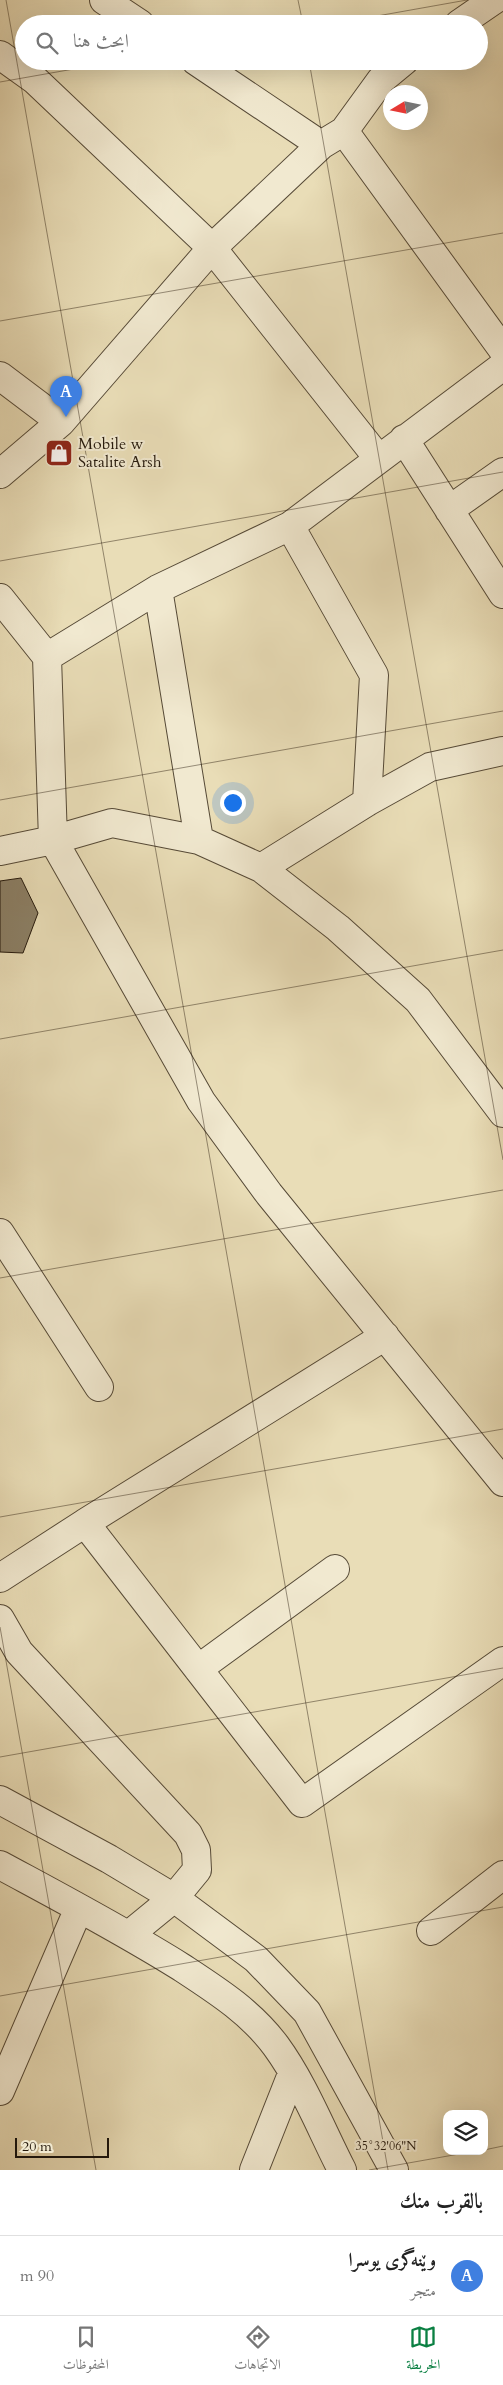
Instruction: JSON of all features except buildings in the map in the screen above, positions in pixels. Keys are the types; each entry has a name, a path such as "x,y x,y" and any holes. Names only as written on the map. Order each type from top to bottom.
{"street":[{"path":"104,0 126,15"},
{"path":"472,15 494,0"},
{"path":"0,55 15,66"},
{"path":"20,70 34,80 212,248 378,458"},
{"path":"209,70 321,145"},
{"path":"0,474 61,422 212,248 321,145 344,131 381,80 393,70"},
{"path":"344,131 503,350"},
{"path":"47,657 158,589 290,526 378,458 503,366"},
{"path":"0,376 61,422"},
{"path":"404,439 503,594"},
{"path":"449,510 503,472"},
{"path":"290,526 374,676 367,802"},
{"path":"158,589 199,840"},
{"path":"0,598 47,657 53,840 202,1101 268,1194 503,1482"},
{"path":"261,868 367,802 430,767 501,755"},
{"path":"0,851 53,840 112,823 199,840 261,868 338,928 418,1000 503,1113"},
{"path":"0,1233 99,1387"},
{"path":"0,1578 385,1336"},
{"path":"85,1523 302,1803 503,1661"},
{"path":"198,1669 335,1569"},
{"path":"0,1619 20,1652 188,1834 196,1850 197,1870 174,1898 130,1934"},
{"path":"0,1800 109,1859 174,1898 256,1959 307,2012 394,2170"},
{"path":"0,1865 130,1934 227,1997 257,2024 277,2047 342,2170"},
{"path":"431,1931 503,1875"},
{"path":"0,2091 79,1908"},
{"path":"254,2170 292,2074"}],"place":[{"name":"وێنەگری یوسرا","path":"66,417"},
{"name":"Mobile w Satalite Arsh","path":"59,453"}]}
